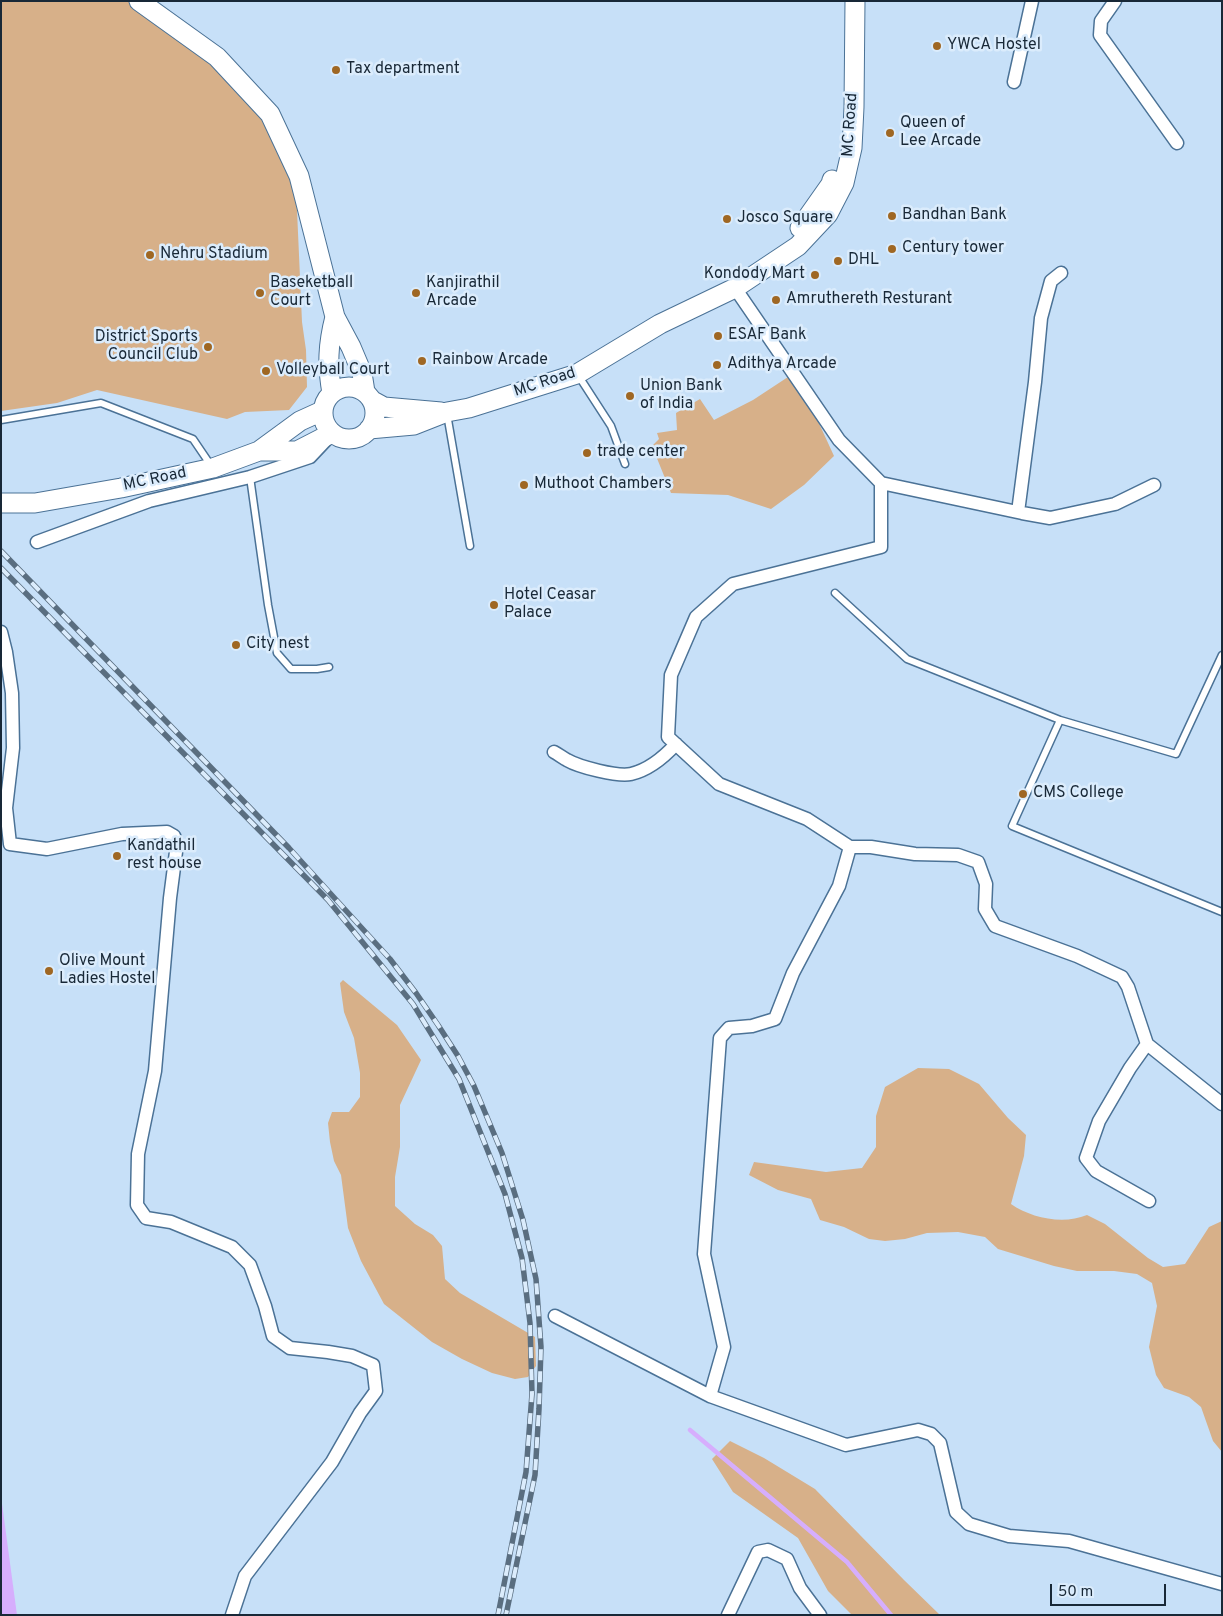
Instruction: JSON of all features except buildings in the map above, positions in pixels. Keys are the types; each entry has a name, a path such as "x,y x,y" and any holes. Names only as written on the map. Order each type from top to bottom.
{"main road":[{"path":"139,1 217,57 270,114 299,176 335,316 351,347 375,408 375,416 370,429"},
{"name":"MC Road","path":"735,288 758,263 797,232 831,184 840,151 842,1"},
{"name":"MC Road","path":"1,503 35,503 121,488 213,468 259,451 297,451 332,433 345,439 352,439 370,429 414,425 447,412 469,408 577,374 660,324 735,288 798,246 828,214 844,183 852,140 855,1"},
{"path":"332,393 328,375 329,343 335,316"},
{"path":"332,433 323,419 322,411 324,404 332,393 339,388 348,386 357,388 384,406 447,412"},
{"path":"259,451 300,421 322,411"}],"street":[{"path":"1014,82 1032,1"},
{"path":"1115,1 1101,21 1100,36 1176,143"},
{"path":"1018,512 1035,382 1041,318 1051,281 1061,273"},
{"path":"735,288 840,440 882,483 1050,518 1116,504 1154,485"},
{"path":"37,542 149,501 250,477 310,457 332,433"},
{"path":"882,483 881,548 733,584 696,617 672,675 668,737 719,784 807,819 850,847 871,847 914,854 958,855 978,862 986,884 985,909 995,926 1077,956 1122,977 1128,987 1147,1044 1222,1104"},
{"path":"1,632 12,693 13,748 6,808 6,846 46,849 122,834 167,832 174,836 177,844 170,898 155,1072 138,1154 137,1205 146,1218 171,1222 232,1247 250,1265 265,1306 273,1336 290,1348 352,1356 373,1365 376,1391 360,1413 332,1462 245,1576 232,1615"},
{"path":"554,752 568,761 584,766 607,772 631,774 647,767 669,752 676,744"},
{"path":"710,1396 724,1347 704,1254 720,1038 729,1028 752,1026 775,1019 793,973 839,886 850,847"},
{"path":"1147,1044 1130,1068 1099,1121 1086,1158 1096,1171 1149,1201"},
{"path":"555,1316 710,1396 846,1445 918,1430 931,1434 940,1444 956,1512 969,1524 1009,1536 1069,1541 1222,1584"},
{"path":"728,1615 758,1552 768,1550 787,1559 800,1588 820,1615"}],"lane":[{"path":"577,374 611,426 625,464"},
{"path":"1,420 101,403 193,438 213,468"},
{"path":"447,412 470,546"},
{"path":"250,477 277,653 290,669 329,667"},
{"path":"835,593 907,659 1060,720 1176,754 1222,654"},
{"path":"1060,720 1012,826 1222,912"}],"shaded area":[{"name":"Nehru Stadium","path":"1,1 133,1 236,79 281,142 296,188 302,322 306,350 307,387 289,410 245,412 227,419 97,390 57,403 1,411"},
{"path":"788,377 817,419 834,456 804,485 771,509 728,495 671,493 652,446 659,439 657,433 677,430 676,413 700,399 714,420 753,400"},
{"path":"343,980 397,1025 421,1060 400,1105 400,1147 395,1177 395,1206 415,1224 433,1235 442,1246 445,1279 460,1293 535,1337 536,1366 528,1377 515,1379 492,1373 432,1342 384,1304 361,1261 348,1228 341,1175 334,1161 328,1123 332,1112 349,1112 360,1097 360,1073 354,1038 344,1012 340,983"},
{"path":"918,1068 949,1069 979,1084 1008,1118 1026,1135 1024,1156 1011,1204 1019,1209 1038,1216 1058,1220 1087,1215 1105,1224 1148,1258 1163,1267 1185,1264 1209,1227 1222,1221 1222,1452 1213,1441 1201,1407 1189,1397 1164,1388 1156,1375 1149,1347 1157,1306 1152,1283 1137,1274 1114,1271 1077,1271 1054,1266 998,1249 985,1237 958,1232 927,1233 905,1239 885,1241 869,1239 844,1227 820,1220 811,1199 778,1190 749,1175 754,1162 826,1172 862,1168 876,1147 876,1116 885,1087"},
{"path":"730,1441 764,1458 815,1489 940,1615 852,1615 828,1591 798,1538 733,1492 712,1459"},
{"path":"1,1496 17,1615 1,1615"}],"waterway":[{"path":"690,1430 847,1562 891,1615"}],"railway":[{"path":"1,551 289,848 390,959 438,1025 474,1086 502,1153 523,1220 536,1279 541,1347 535,1475 506,1615"},
{"path":"1,568 328,900 413,1004 459,1079 505,1194 522,1258 530,1323 532,1394 526,1472 498,1615"}],"place":[{"name":"YWCA Hostel","path":"937,46"},
{"name":"Tax department","path":"336,70"},
{"name":"Queen of Lee Arcade","path":"890,133"},
{"name":"Bandhan Bank","path":"892,216"},
{"name":"Josco Square","path":"727,219"},
{"name":"Century tower","path":"892,249"},
{"name":"Nehru Stadium","path":"150,255"},
{"name":"DHL","path":"838,261"},
{"name":"Kondody Mart","path":"815,275"},
{"name":"Baseketball Court","path":"260,293"},
{"name":"Kanjirathil Arcade","path":"416,293"},
{"name":"Amruthereth Resturant","path":"776,300"},
{"name":"ESAF Bank","path":"718,336"},
{"name":"District Sports Council Club","path":"208,347"},
{"name":"Rainbow Arcade","path":"422,361"},
{"name":"Adithya Arcade","path":"717,365"},
{"name":"Volleyball Court","path":"266,371"},
{"name":"Union Bank of India","path":"630,396"},
{"name":"trade center","path":"587,453"},
{"name":"Muthoot Chambers","path":"524,485"},
{"name":"Hotel Ceasar Palace","path":"494,605"},
{"name":"City nest","path":"236,645"},
{"name":"CMS College","path":"1023,794"},
{"name":"Kandathil rest house","path":"117,856"},
{"name":"Olive Mount Ladies Hostel","path":"49,971"}]}
